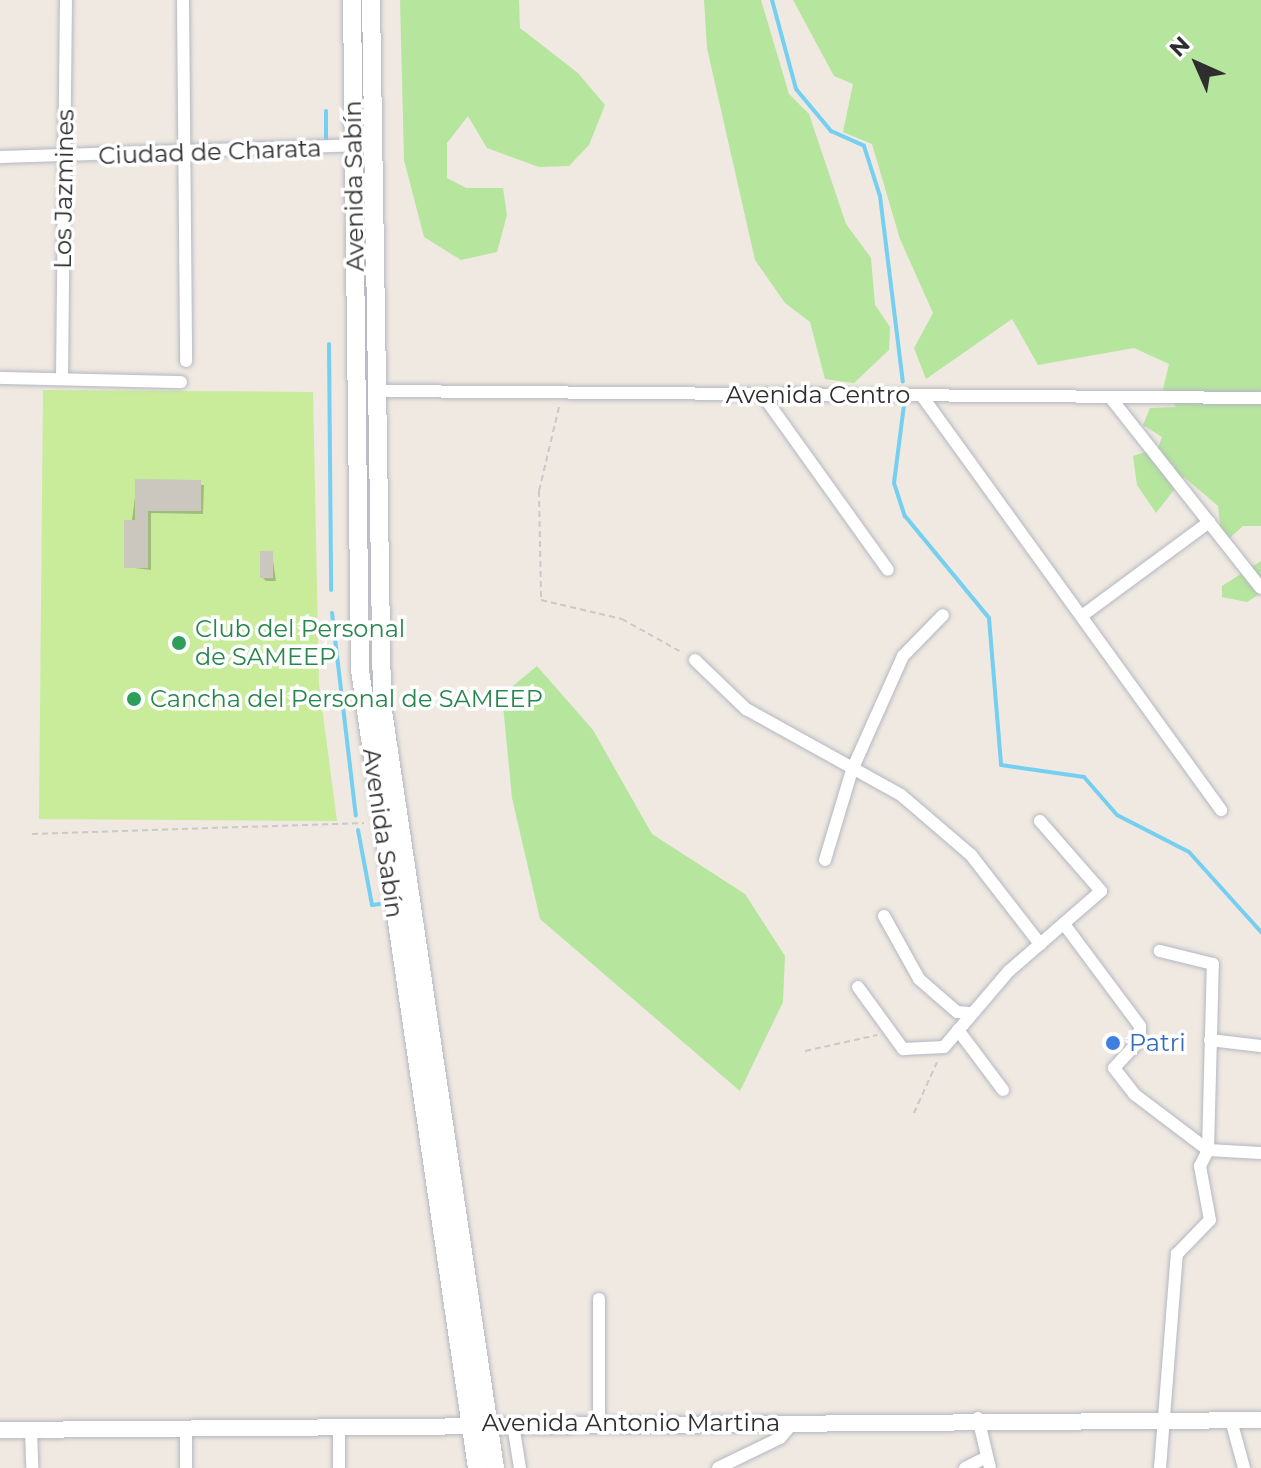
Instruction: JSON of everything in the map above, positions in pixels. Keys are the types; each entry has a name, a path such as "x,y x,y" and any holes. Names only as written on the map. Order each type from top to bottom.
{"main road":[{"name":"Avenida Sabín","path":"352,0 375,391 382,704 495,1468"},
{"name":"Avenida Sabín","path":"371,0 362,146 360,670 477,1468"}],"street":[{"name":"Los Jazmines","path":"62,379 66,0"},
{"path":"183,0 186,361"},
{"name":"Ciudad de Charata","path":"0,157 184,156 362,146"},
{"path":"0,378 181,382"},
{"name":"Avenida Centro","path":"375,391 1261,398"},
{"path":"762,394 888,570"},
{"path":"922,396 1221,810"},
{"path":"1110,397 1261,588"},
{"path":"1083,615 1209,522"},
{"path":"825,860 852,770 907,648 943,615"},
{"path":"695,660 746,709 901,795 971,855 1040,944"},
{"path":"858,987 894,1033 915,1053 944,1047 969,1013 1040,944 1101,891 1040,821"},
{"path":"884,916 919,979 957,1012 969,1013"},
{"path":"1064,924 1140,1026 1140,1040 1114,1068 1134,1094 1208,1150 1261,1153"},
{"path":"1160,951 1213,964 1208,1150 1200,1166 1210,1220 1177,1254 1160,1468"},
{"path":"958,1030 1003,1090"},
{"path":"1210,1040 1261,1046"},
{"path":"599,1299 599,1424"},
{"path":"965,1468 987,1463 978,1418"},
{"name":"Avenida Antonio Martina","path":"0,1430 978,1418 1261,1420"},
{"path":"1231,1420 1244,1468"},
{"path":"718,1468 780,1438 794,1422"},
{"path":"513,1425 520,1468"},
{"path":"339,1427 339,1468"},
{"path":"186,1428 186,1468"},
{"path":"31,1430 32,1468"}],"path":[{"path":"562,393 539,491 541,600 622,619 695,660"},
{"path":"32,834 382,823"},
{"path":"805,1051 894,1033"},
{"path":"914,1113 944,1047"}],"green space":[{"path":"400,0 519,0 520,28 578,73 605,105 589,145 569,166 539,167 487,148 468,116 447,143 447,178 466,188 503,188 507,215 497,252 461,260 424,237 404,160"},
{"path":"704,0 761,0 789,94 809,114 846,224 871,258 875,305 890,327 889,350 854,383 825,379 810,322 785,303 755,260 707,48"},
{"path":"793,0 1261,0 1261,526 1243,526 1222,545 1218,506 1184,477 1156,513 1137,485 1133,456 1158,448 1162,437 1143,425 1150,408 1176,407 1163,389 1169,364 1134,348 1038,365 1012,319 926,379 914,348 933,313 900,239 872,144 843,132 853,84 834,76"},
{"name":"Club del Personal de SAMEEP","path":"43,390 313,392 319,684 337,821 39,819"},
{"path":"1261,561 1261,593 1247,602 1222,597 1222,586"},
{"path":"537,666 593,730 652,834 745,894 785,956 783,1002 740,1091 540,919 512,798 502,695"}],"building":[{"path":"135,479 201,480 201,511 148,511 148,568 124,568 124,520 135,520"},
{"path":"260,551 273,551 273,578 260,578"}],"waterway":[{"path":"772,0 796,89 831,131 864,146 880,196 903,382"},
{"path":"326,111 326,144"},
{"path":"329,344 331,590"},
{"path":"904,405 894,483 905,516 989,618 1001,765 1084,777 1117,815 1189,852 1261,932"},
{"path":"332,613 356,816"},
{"path":"358,830 372,905 380,904"}],"place":[{"name":"Club del Personal de SAMEEP","path":"179,643"},
{"name":"Cancha del Personal de SAMEEP","path":"134,699"},
{"name":"Patri","path":"1113,1043"}]}
